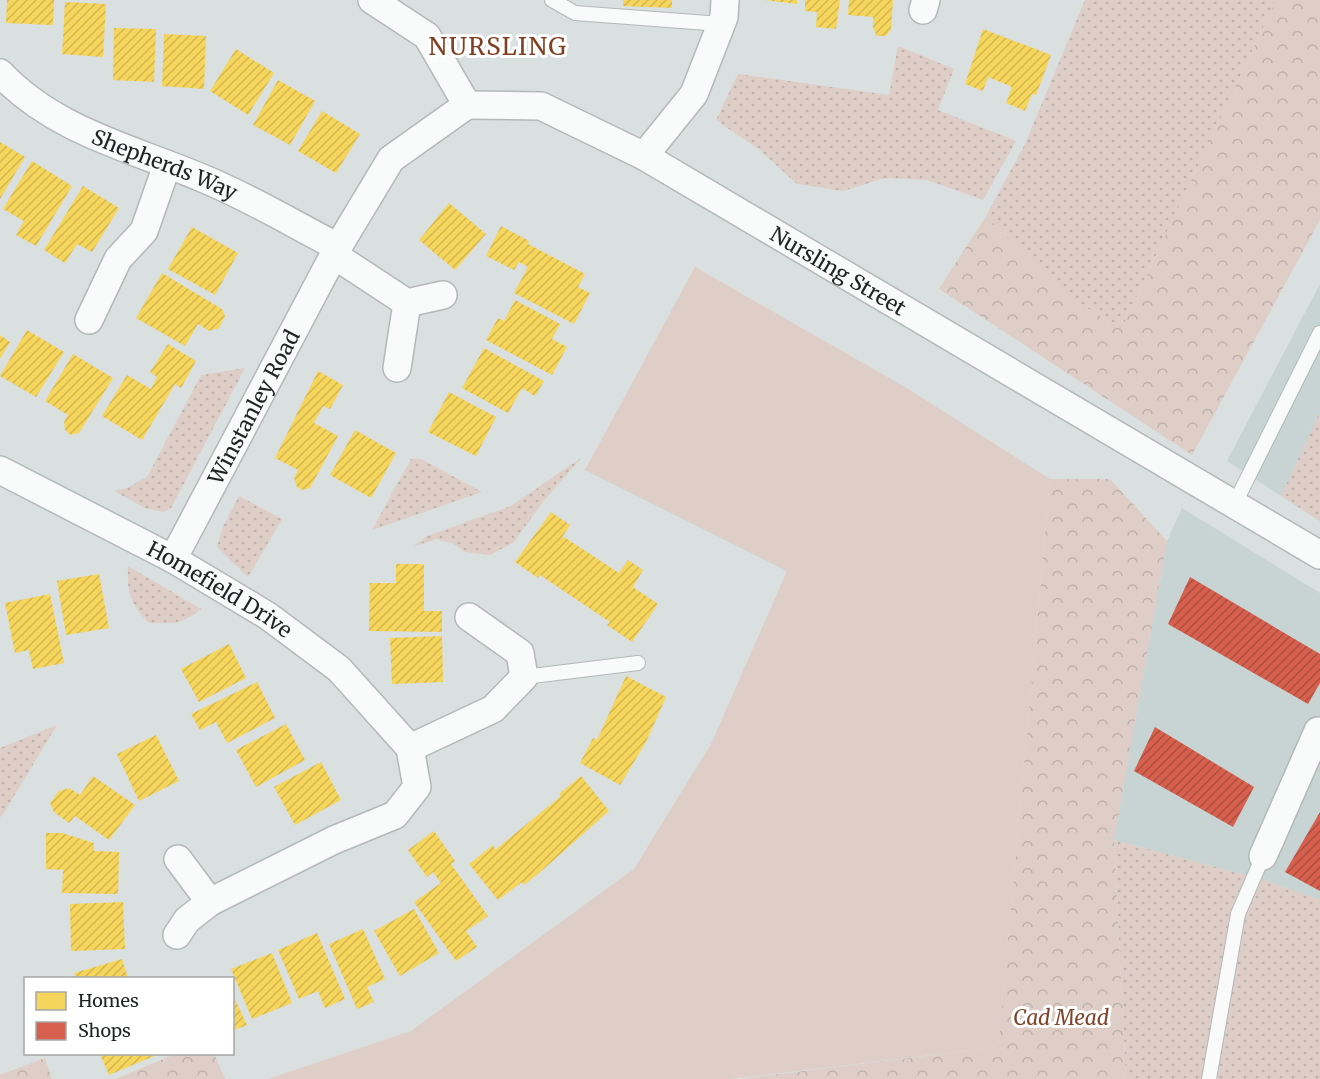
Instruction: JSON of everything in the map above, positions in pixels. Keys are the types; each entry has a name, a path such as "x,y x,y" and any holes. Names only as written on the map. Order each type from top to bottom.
{"street":[{"path":"372,0 427,36 467,105"},
{"path":"644,156 694,94 723,12"},
{"name":"Shepherds Way","path":"0,73 12,86 70,126 203,178 336,251"},
{"name":"Nursling Street","path":"467,105 541,106 644,156 704,189 1320,555"},
{"name":"Winstanley Road","path":"173,559 336,251 391,159 467,105"},
{"path":"89,320 117,260 144,231 167,165"},
{"path":"336,251 407,303 443,295"},
{"path":"397,368 407,303"},
{"name":"Homefield Drive","path":"0,470 173,559 268,616 339,669 410,748"},
{"path":"177,935 187,920 210,902 334,840 395,815 417,787 410,748 493,709 524,677 520,653 469,617"},
{"path":"1263,856 1319,730"},
{"path":"178,859 210,902"}],"lane":[{"path":"552,0 575,13 723,12"},
{"path":"1234,505 1320,333"},
{"path":"524,677 638,663"},
{"path":"1209,1079 1238,914 1263,856"}],"shaded area":[{"path":"1320,284 1320,521 1227,461"},
{"path":"1182,508 1320,593 1320,900 1264,880 1114,840 1167,541"}],"green space":[{"path":"1085,0 1276,0 1122,328 1069,298 986,216 1025,144"},
{"path":"1276,0 1320,0 1320,220 1192,455 939,289 986,216 1069,298 1122,328"},
{"path":"898,46 954,69 938,110 1016,141 983,200 927,180 885,178 843,191 797,184 761,151 716,120 738,74 889,95"},
{"path":"695,267 905,387 1050,479 998,1047 730,1079 268,1079 411,1031 634,869 711,744 787,571 585,470"},
{"path":"245,368 171,508 163,512 145,508 114,491 127,488 147,477 201,375"},
{"path":"1320,412 1320,521 1281,496"},
{"path":"581,458 542,503 513,543 490,555 466,552 452,543 436,539 413,547 427,536 511,506"},
{"path":"411,459 421,459 482,492 372,530"},
{"name":"Cad Mead","path":"1050,479 1110,479 1167,541 1114,840 1126,1079 739,1079 998,1047"},
{"path":"239,496 282,519 248,577 217,547 222,529"},
{"path":"128,566 201,609 189,618 177,622 149,623 131,598"},
{"path":"57,725 2,816 0,817 0,748"},
{"path":"1114,840 1264,880 1320,900 1320,1079 1126,1079"},
{"path":"173,1055 214,1055 225,1079 116,1079"},
{"path":"45,1058 52,1079 0,1079 0,1075"}],"building: Homes":[{"path":"7,0 54,0 53,25 6,23"},
{"path":"623,0 672,0 672,8 623,6"},
{"path":"764,0 797,0 797,4"},
{"path":"805,0 840,0 836,29 816,27 817,12 805,11"},
{"path":"849,0 893,0 891,29 886,36 877,36 873,27 873,17 848,15"},
{"path":"65,2 106,4 103,57 62,54"},
{"path":"114,28 156,29 154,82 113,80"},
{"path":"983,29 1051,55 1036,95 1032,94 1025,111 1006,103 1012,87 988,77 983,91 965,84"},
{"path":"164,34 206,36 204,89 162,86"},
{"path":"236,49 274,73 248,115 210,91"},
{"path":"278,80 315,101 290,145 253,125"},
{"path":"322,111 360,134 336,173 298,151"},
{"path":"0,142 25,157 0,199"},
{"path":"32,161 72,186 36,246 16,235 24,221 3,209"},
{"path":"83,186 119,208 92,252 77,244 65,263 44,250"},
{"path":"449,203 486,234 455,270 419,240"},
{"path":"501,226 529,241 528,244 585,274 578,287 590,293 574,324 514,293 528,267 519,262 514,270 486,256"},
{"path":"192,227 238,253 215,295 168,269"},
{"path":"162,273 222,309 225,316 219,328 209,331 198,324 185,346 136,318"},
{"path":"515,300 560,324 552,339 567,347 552,375 486,340 498,318 504,321"},
{"path":"27,330 64,352 36,397 0,376"},
{"path":"0,335 10,342 0,359"},
{"path":"168,344 196,361 181,388 175,384 142,440 102,416 127,375 151,389 157,377 150,372"},
{"path":"484,348 544,381 535,396 522,388 508,413 462,388"},
{"path":"73,354 113,378 79,433 71,435 65,430 64,422 68,415 45,401"},
{"path":"318,371 343,385 330,409 323,406 314,423 338,436 310,488 302,490 297,487 294,478 298,470 275,458"},
{"path":"449,392 496,417 476,456 428,432"},
{"path":"355,430 396,453 371,498 330,475"},
{"path":"551,512 570,525 561,539 564,537 619,573 628,560 643,570 633,587 658,604 632,642 607,625 610,622 540,575 538,578 515,562"},
{"path":"396,564 424,564 424,611 442,611 442,632 369,631 370,583 396,583"},
{"path":"99,574 109,628 66,635 57,581"},
{"path":"50,594 64,663 33,669 29,650 15,653 5,603"},
{"path":"442,636 443,682 392,684 390,638"},
{"path":"229,644 246,678 199,702 181,669"},
{"path":"626,676 666,697 646,742 620,785 580,763 593,738 597,740"},
{"path":"257,682 275,718 227,743 216,722 200,730 191,714"},
{"path":"286,724 305,760 256,787 236,750"},
{"path":"156,735 179,781 139,801 117,754"},
{"path":"321,762 341,800 295,825 274,787"},
{"path":"93,776 135,805 109,840 75,816 69,823 54,812 50,803 59,791 69,788 80,795"},
{"path":"581,776 609,811 539,873 524,885 522,882 498,900 469,864 493,845 495,850 561,796 559,794"},
{"path":"434,831 455,861 451,864 488,916 466,931 477,947 456,961 414,902 441,883 433,872 427,877 408,850"},
{"path":"46,833 62,833 94,843 94,851 119,852 118,894 62,893 63,870 46,869"},
{"path":"123,902 125,949 71,951 70,904"},
{"path":"414,909 439,953 400,976 374,931"},
{"path":"363,929 385,979 367,987 374,1002 357,1009 329,944"},
{"path":"317,933 345,999 325,1008 318,991 299,999 278,950"},
{"path":"272,953 292,1003 252,1019 231,969"},
{"path":"122,959 128,977 76,977 74,973"},
{"path":"234,997 247,1025 234,1030"},
{"path":"100,1055 157,1055 109,1075"}],"building: Shops":[{"path":"1190,577 1320,654 1320,683 1308,704 1168,624"},
{"path":"1155,727 1254,787 1233,827 1134,771"},
{"path":"1320,812 1320,891 1285,872"}],"district":[{"name":"NURSLING","path":"498,46"}]}
